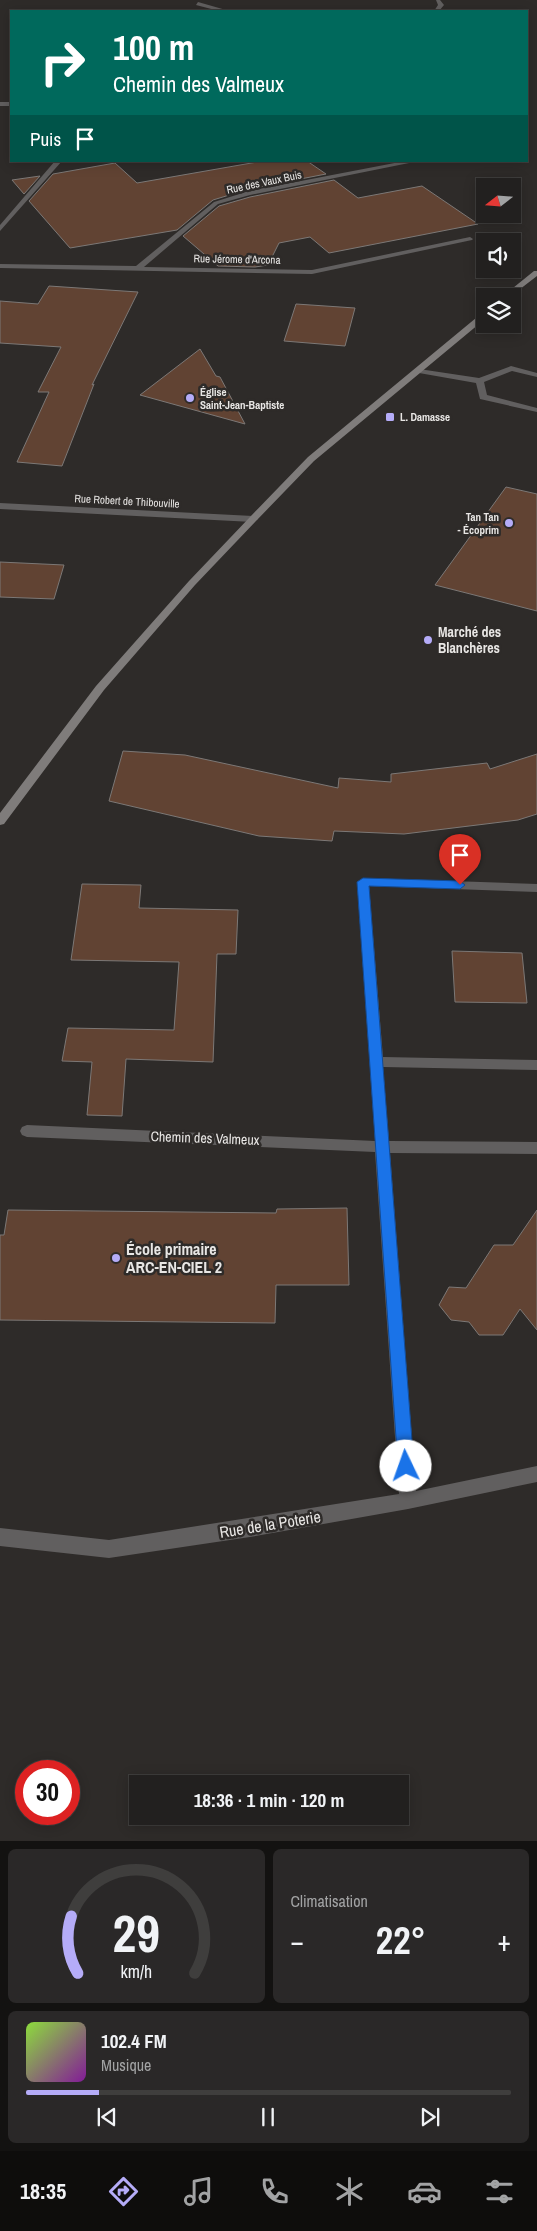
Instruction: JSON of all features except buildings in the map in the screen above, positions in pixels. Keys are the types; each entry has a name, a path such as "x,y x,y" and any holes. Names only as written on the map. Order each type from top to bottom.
{"street":[{"path":"200,2 221,10"},
{"path":"0,229 58,162"},
{"name":"Rue des Vaux Buis","path":"137,269 216,203 249,193 411,162"},
{"name":"Rue Jérome d'Arcona","path":"0,266 312,272 470,238"},
{"path":"517,288 537,273"},
{"path":"0,821 100,688 192,583 252,520 311,459 476,323"},
{"path":"418,371 480,381 512,368 537,374"},
{"path":"480,381 483,397 537,410"},
{"name":"Rue Robert de Thibouville","path":"0,506 252,520"},
{"path":"408,1501 363,882 537,888"},
{"path":"377,1062 537,1065"},
{"name":"Chemin des Valmeux","path":"27,1131 383,1147 537,1148"},
{"name":"Rue de la Poterie","path":"0,1537 109,1549 250,1528 408,1501 537,1474"}],"place":[{"name":"Église Saint-Jean-Baptiste","path":"190,398"},
{"name":"L. Damasse","path":"390,417"},
{"name":"Tan Tan - Écoprim","path":"509,523"},
{"name":"Marché des Blanchères","path":"428,640"},
{"name":"École primaire ARC-EN-CIEL 2","path":"116,1258"}],"route":[{"path":"406,1466 363,882 460,885"}]}
